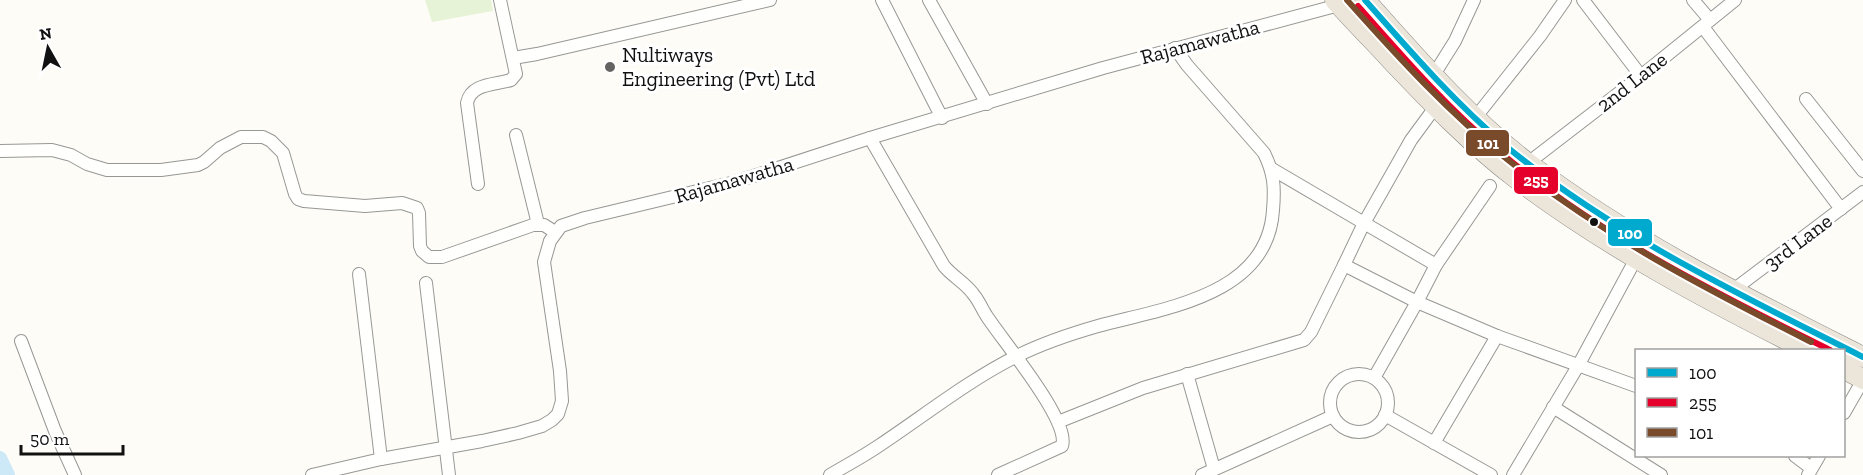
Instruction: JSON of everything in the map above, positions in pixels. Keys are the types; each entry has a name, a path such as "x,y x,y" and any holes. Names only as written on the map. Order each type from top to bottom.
{"highway":[{"path":"1366,0 1433,76 1475,118 1528,163 1594,210 1641,250 1723,308 1803,349"},
{"path":"1337,2 1436,106 1501,169 1584,226 1732,291 1863,357"},
{"path":"1845,370 1863,379"}],"street":[{"path":"478,184 468,97 478,88 511,80 516,74 501,0"},
{"path":"513,58 770,0"},
{"path":"882,0 942,118"},
{"path":"929,0 987,104"},
{"path":"1433,76 1455,41 1474,0"},
{"path":"1475,118 1540,36 1565,0"},
{"path":"1583,0 1641,76"},
{"path":"1693,0 1706,24 1841,209"},
{"name":"2nd Lane","path":"1528,163 1736,0"},
{"name":"Rajamawatha","path":"555,232 561,226 585,218 735,182 870,138 1103,68 1337,2"},
{"path":"830,475 1017,356 1064,336 1178,305 1209,293 1233,280 1248,268 1268,236 1273,219 1272,169 1264,153 1175,48"},
{"path":"1806,99 1863,171"},
{"path":"1058,422 1143,388 1304,340 1311,332 1364,223 1411,140 1436,106"},
{"path":"516,135 538,224"},
{"path":"0,152 52,150 107,170 161,170 198,165 220,148 241,137 263,137 271,141 283,153 298,199 365,206 402,203 417,208 420,246 422,252 429,257 442,257 525,226 544,225 555,232 547,247 544,262 560,371 562,401 558,414 552,420 530,430 312,475"},
{"path":"870,138 944,266 951,276 974,295 986,316 1017,356 1058,422 1064,439 1062,446 998,475"},
{"path":"1272,169 1436,265"},
{"path":"1374,378 1418,302 1436,265 1490,186"},
{"name":"3rd Lane","path":"1732,291 1863,192"},
{"path":"1513,475 1578,366 1641,250"},
{"path":"1344,265 1418,302 1497,336 1635,386"},
{"path":"359,273 381,459"},
{"path":"426,283 449,475"},
{"path":"1434,443 1497,336"},
{"path":"21,341 55,431 75,475"},
{"path":"1187,374 1214,469"},
{"path":"1356,374 1374,378 1381,384 1389,401 1385,415 1376,427 1357,432 1339,424 1333,416 1331,398 1340,382 1356,374"},
{"path":"1845,411 1863,379"},
{"path":"1553,407 1661,475"},
{"path":"1385,415 1491,475"},
{"path":"1202,475 1333,416"},
{"path":"1796,457 1809,472 1818,457"}],"green space":[{"path":"425,0 491,0 493,11 432,22"}],"waterway":[{"path":"0,458 8,475"}],"transit line":[{"name":"101","path":"1347,0 1444,103 1486,142 1543,187 1655,259 1811,342"},
{"name":"100","path":"1365,0 1469,113 1548,179 1634,236 1679,262 1863,357"},
{"name":"255","path":"1358,6 1426,82 1462,118 1538,182 1577,210 1659,261 1828,349"}],"place":[{"name":"Nultiways Engineering (Pvt) Ltd","path":"610,67"}]}
